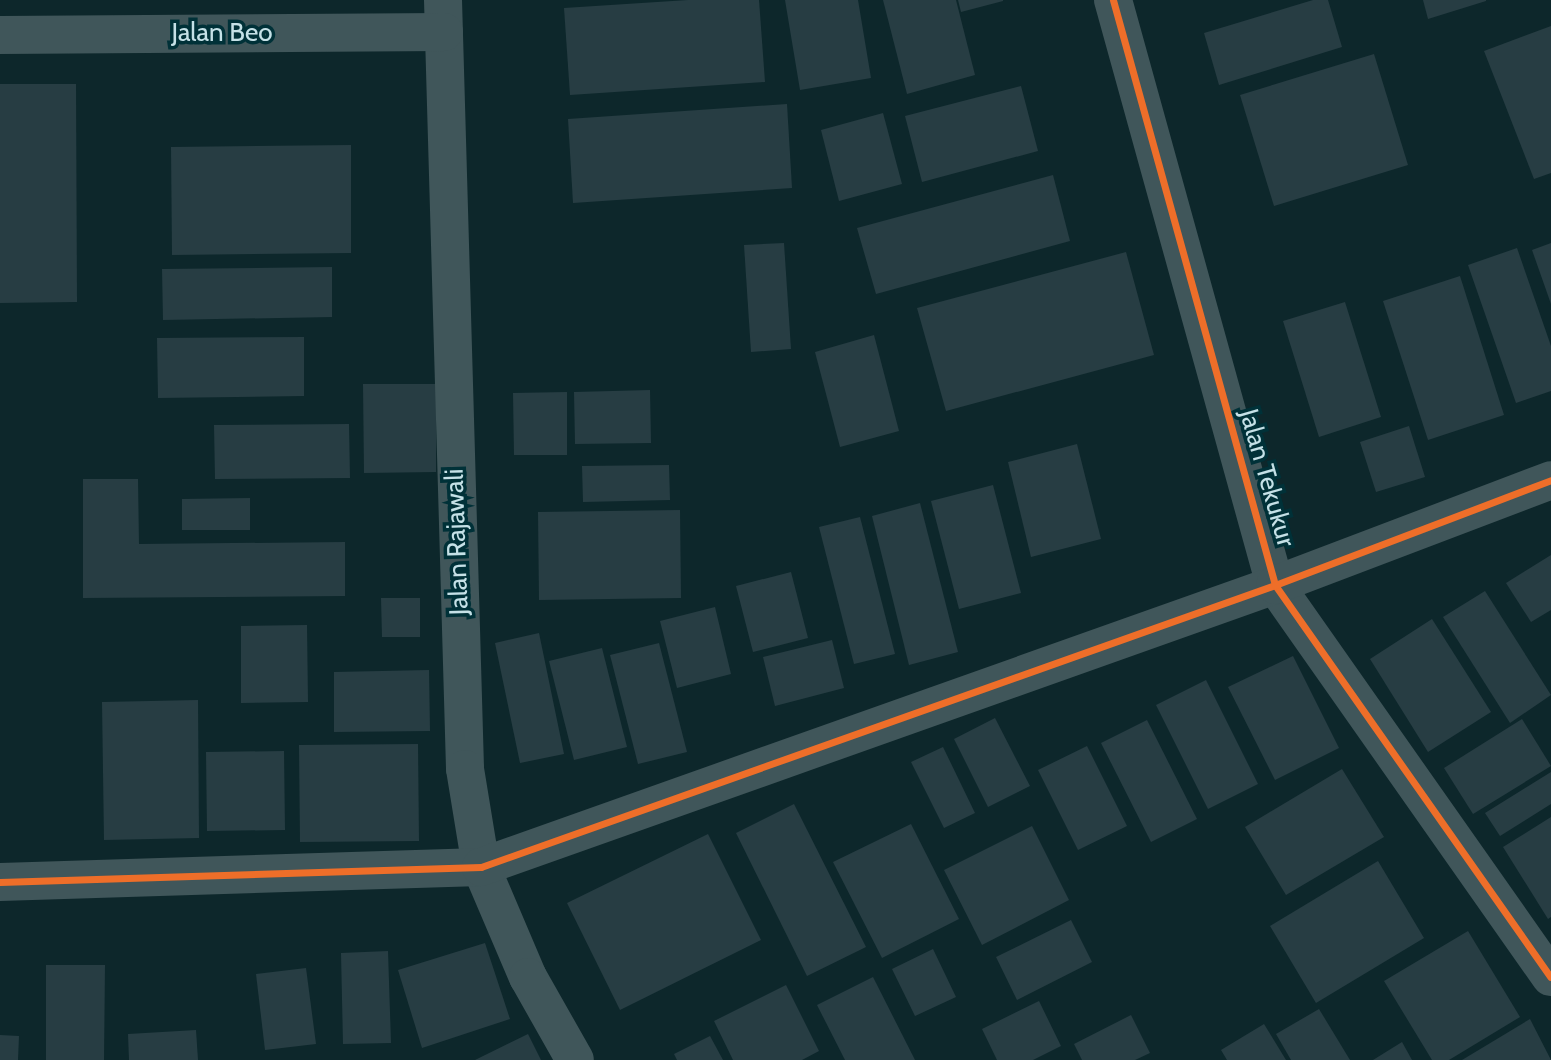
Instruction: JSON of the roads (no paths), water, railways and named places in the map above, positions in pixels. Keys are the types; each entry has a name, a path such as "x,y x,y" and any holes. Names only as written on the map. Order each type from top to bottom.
{"street":[{"name":"Jalan Tekukur","path":"1112,0 1275,585 1551,977"},
{"name":"Jalan Beo","path":"0,35 444,16"},
{"name":"Jalan Rajawali","path":"444,16 466,769 481,867 528,977 575,1060"},
{"path":"0,882 481,867 1275,585 1551,480"}]}
